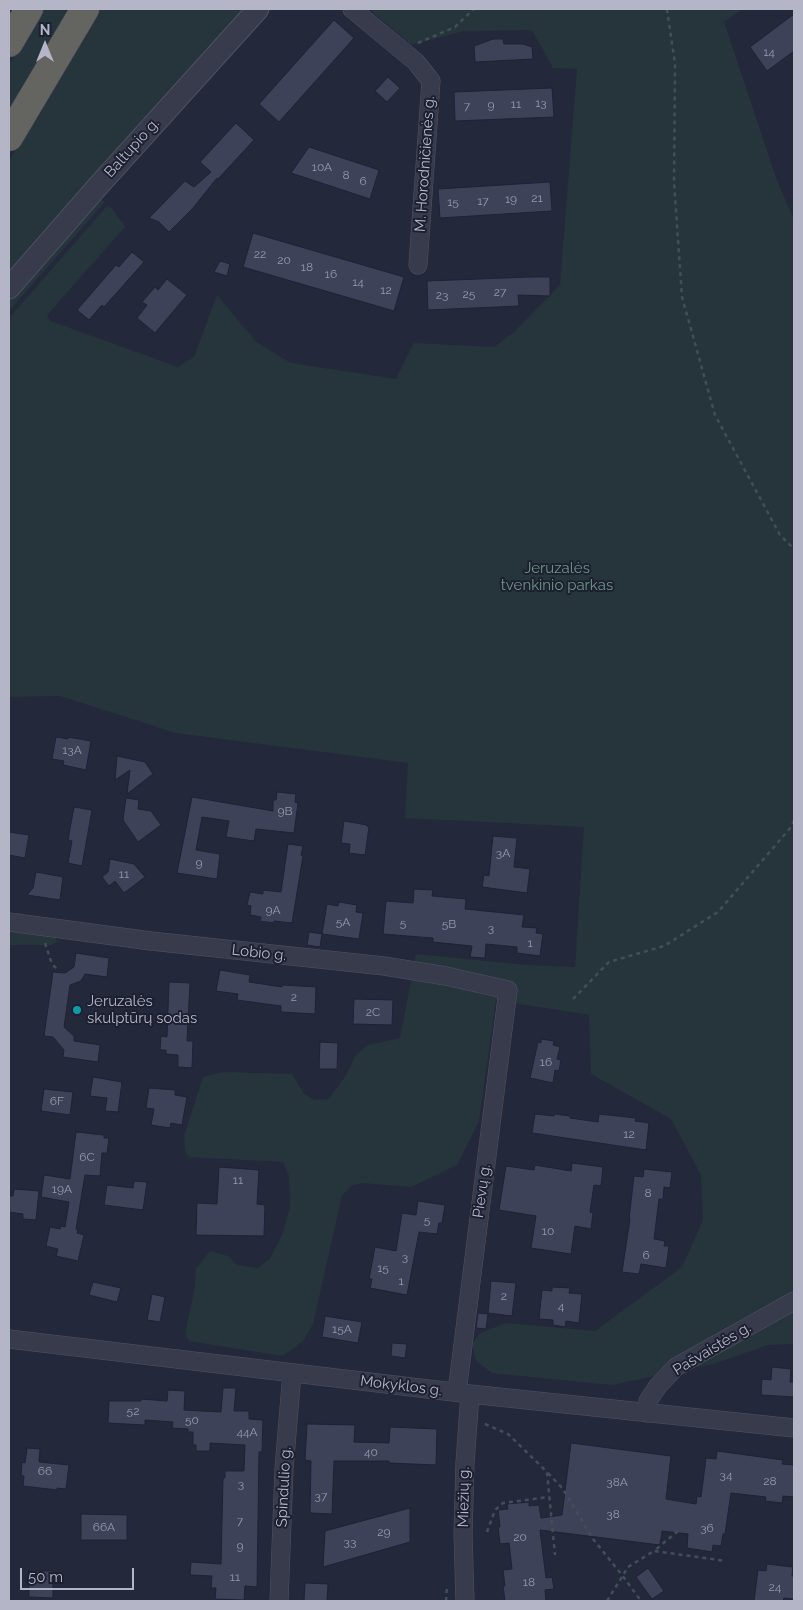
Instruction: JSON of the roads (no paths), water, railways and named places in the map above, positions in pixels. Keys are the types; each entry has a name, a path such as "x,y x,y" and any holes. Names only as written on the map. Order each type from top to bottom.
{"highway":[{"path":"9,43 29,9"},
{"path":"9,137 85,9"}],"street":[{"name":"Baltupio g.","path":"9,288 258,9"},
{"name":"M. Horodničienės g.","path":"352,9 416,62 431,81 418,265"},
{"name":"Lobio g.","path":"9,922 151,941 384,966 446,976 508,990"},
{"name":"Pievų g.","path":"463,1393 508,990"},
{"name":"Pašvaistės g.","path":"647,1413 648,1401 658,1386 676,1367 794,1301"},
{"name":"Mokyklos g.","path":"9,1339 463,1393 794,1428"},
{"name":"Spindulio g.","path":"279,1601 284,1469 292,1373"},
{"name":"Miežių g.","path":"463,1393 465,1601"}],"place":[{"name":"Jeruzalės skulptūrų sodas","path":"77,1010"}],"park label":[{"name":"Jeruzalės tvenkinio parkas","path":"557,576"}]}
